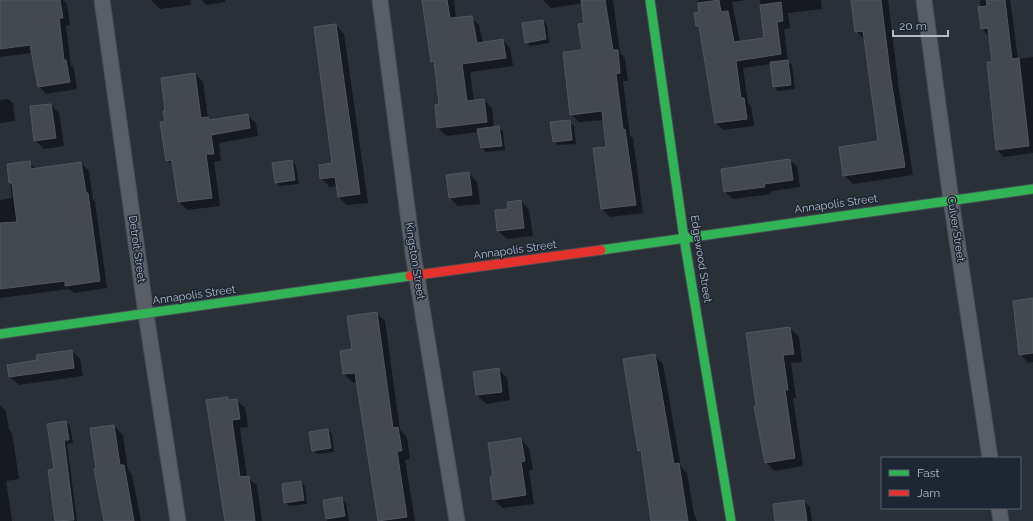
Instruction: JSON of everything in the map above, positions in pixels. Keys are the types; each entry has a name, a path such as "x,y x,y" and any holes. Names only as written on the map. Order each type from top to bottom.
{"street":[{"name":"Detroit Street","path":"102,0 146,314 178,521"},
{"name":"Kingston Street","path":"380,0 417,276 457,521"},
{"name":"Edgewood Street","path":"650,0 684,238 731,521"},
{"name":"Culver Street","path":"924,0 951,200 990,457"},
{"name":"Annapolis Street","path":"0,334 1033,189"},
{"path":"999,509 1001,521"}],"building":[{"path":"0,0 60,0 63,18 59,18 64,60 66,60 70,82 38,87 30,45 0,49"},
{"path":"422,0 447,0 450,18 472,16 477,43 503,39 506,58 462,64 467,101 484,99 487,122 437,128 435,105 439,104 434,61 431,62"},
{"path":"581,0 605,0 613,50 618,50 620,73 616,74 623,130 625,129 636,205 601,209 593,148 606,147 602,111 570,115 563,52 582,50 578,24 584,23"},
{"path":"719,0 721,12 728,11 734,42 764,38 760,5 781,2 783,21 777,22 781,54 736,61 741,98 744,98 747,119 715,123 699,26 696,26 694,13 699,12 698,3"},
{"path":"851,0 881,0 891,80 905,167 843,176 839,147 878,141 863,31 855,32"},
{"path":"986,0 1005,0 1012,59 1019,58 1029,146 996,150 987,62 992,62 988,28 981,29 978,7 987,6"},
{"path":"543,20 546,39 525,43 522,23"},
{"path":"336,24 360,194 338,197 335,177 320,179 319,165 332,163 314,27"},
{"path":"788,60 791,85 773,87 770,62"},
{"path":"195,73 201,118 208,117 209,120 248,114 250,128 211,135 214,154 206,154 212,198 178,202 173,167 171,160 166,161 160,122 165,122 161,78"},
{"path":"51,104 56,138 34,141 30,106"},
{"path":"570,120 572,140 553,142 550,122"},
{"path":"499,126 502,146 481,148 477,129"},
{"path":"790,159 793,180 764,184 765,187 724,192 721,169"},
{"path":"292,160 295,180 275,183 272,163"},
{"path":"30,161 31,169 81,162 86,193 88,193 100,281 65,286 65,281 0,289 0,223 17,222 12,183 9,183 7,164"},
{"path":"469,172 472,195 449,198 446,175"},
{"path":"521,200 524,228 497,231 495,210 508,209 507,202"},
{"path":"1033,298 1033,353 1019,355 1013,301"},
{"path":"377,312 393,428 398,427 402,451 397,451 407,517 378,521 355,373 343,374 340,351 352,349 347,316"},
{"path":"790,327 794,354 783,355 788,390 785,390 795,458 765,463 754,407 756,406 746,333"},
{"path":"72,350 74,368 9,377 7,365 37,360 36,355"},
{"path":"655,354 674,464 679,463 688,521 651,521 641,450 638,451 623,359"},
{"path":"499,368 502,392 476,395 473,372"},
{"path":"228,397 228,400 237,399 240,419 232,420 240,477 249,476 255,521 225,521 206,400"},
{"path":"66,421 69,440 64,440 74,520 55,521 48,470 54,469 47,424"},
{"path":"114,425 120,465 124,465 134,521 104,521 94,469 96,469 90,428"},
{"path":"328,429 331,448 312,451 309,432"},
{"path":"521,438 525,461 521,462 526,495 493,500 490,477 493,477 488,443"},
{"path":"301,481 304,500 284,503 282,484"},
{"path":"342,497 345,516 326,519 323,500"},
{"path":"804,500 807,521 775,521 773,504"}],"traffic: fast":[{"path":"650,0 684,238 731,521"},
{"path":"601,250 1033,189"},
{"path":"0,334 410,276"}],"traffic: jam":[{"path":"410,276 601,250"}]}
